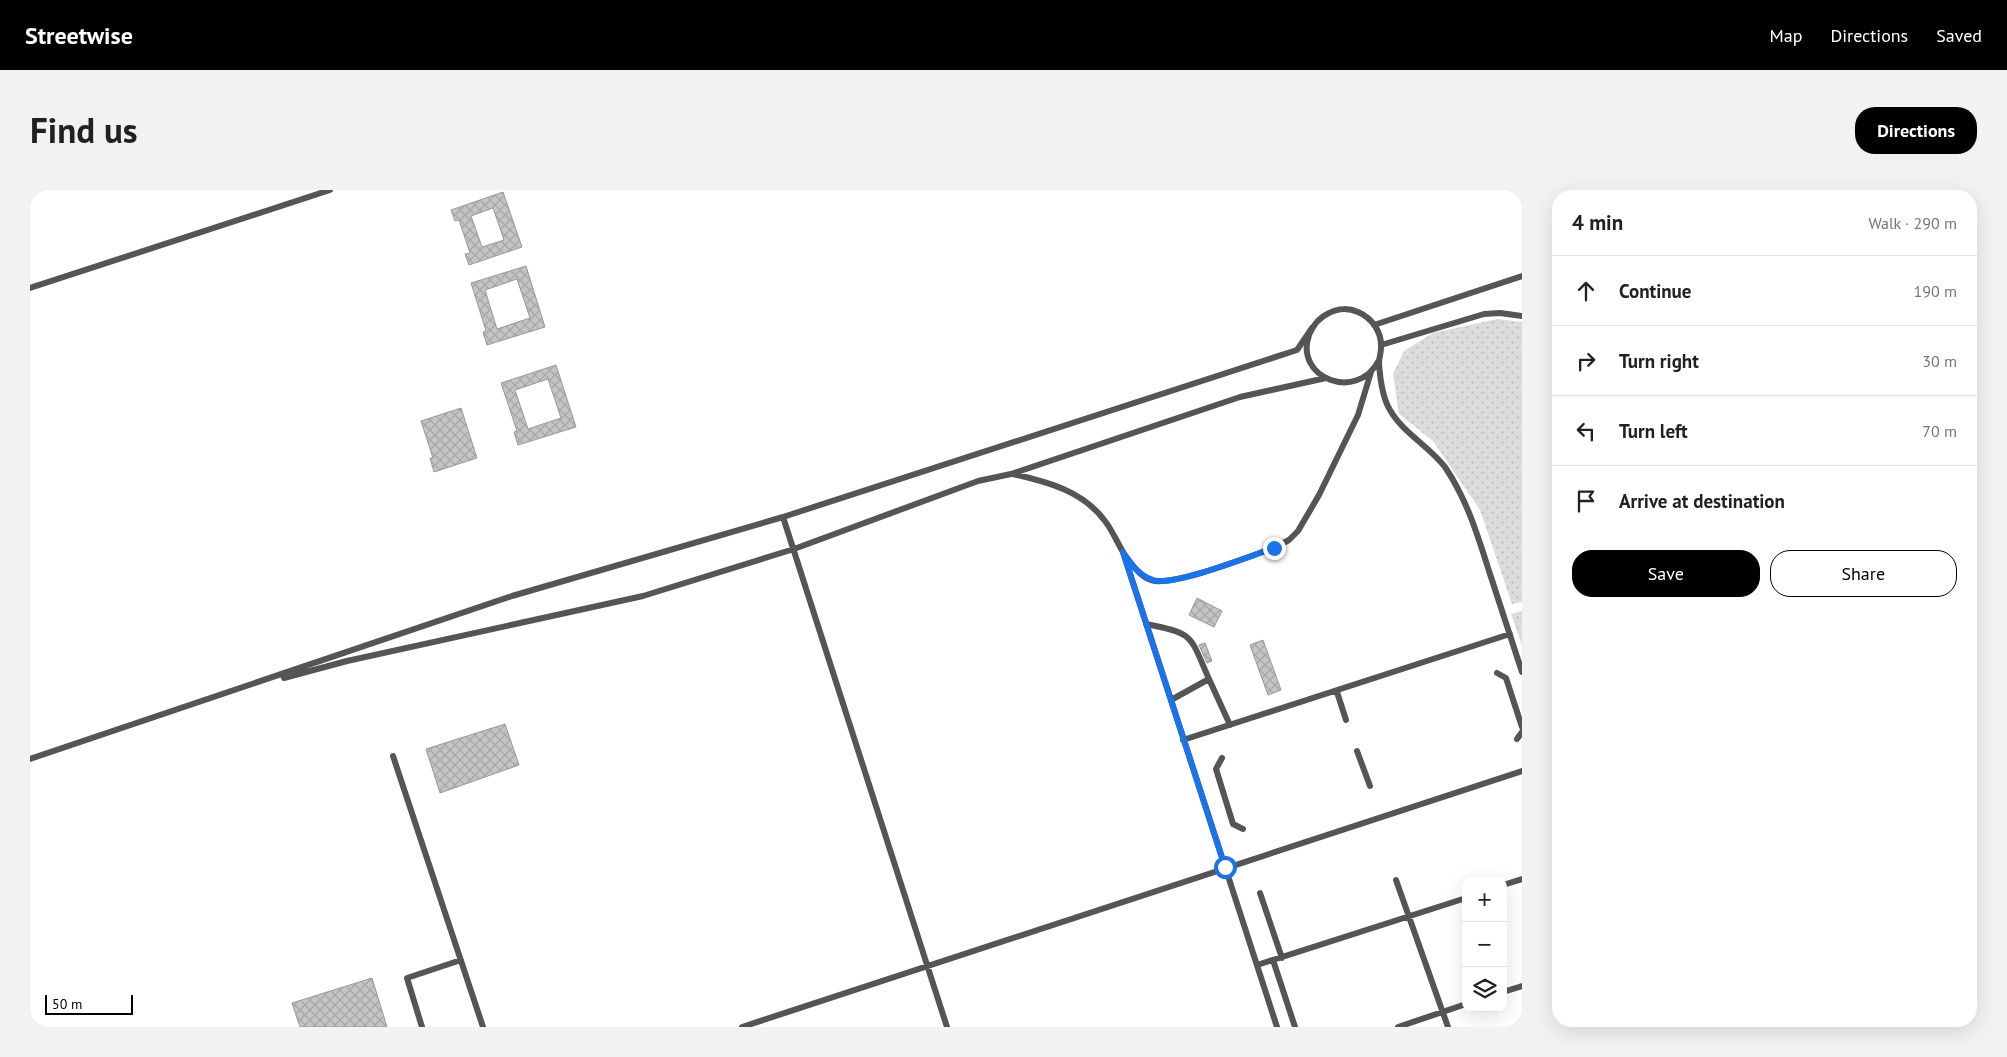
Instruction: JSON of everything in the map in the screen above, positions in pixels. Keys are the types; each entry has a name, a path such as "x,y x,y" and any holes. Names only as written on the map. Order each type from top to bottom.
{"lane":[{"path":"30,288 330,190"},
{"path":"1374,325 1522,276"},
{"path":"30,758 512,596 783,517 1296,350 1317,322 1330,312 1346,309 1362,314 1374,325 1382,344 1379,360 1382,388 1389,410 1444,466 1467,504 1522,672"},
{"path":"1382,344 1484,314 1500,313 1522,316"},
{"path":"1312,328 1307,344 1310,360 1314,367 1326,378 1337,382 1350,383 1365,377 1372,371"},
{"path":"1011,474 1065,488 1083,499 1105,521 1138,573 1154,581 1178,579 1274,548 1288,540 1298,531 1323,486 1358,415 1372,371 1379,360"},
{"path":"234,690 347,661 643,596 794,549 978,481 1011,474 1240,397 1326,378"},
{"path":"783,517 947,1027"},
{"path":"1123,552 1277,1027"},
{"path":"1146,624 1178,630 1192,640 1230,725"},
{"path":"1184,740 1337,692 1510,634"},
{"path":"1497,673 1506,678 1522,727"},
{"path":"1171,700 1210,679"},
{"path":"1337,692 1346,720"},
{"path":"1517,739 1522,732"},
{"path":"1357,751 1370,786"},
{"path":"393,756 484,1027"},
{"path":"1222,758 1216,769 1232,824 1243,828"},
{"path":"742,1027 1522,771"},
{"path":"1507,884 1522,879"},
{"path":"1396,880 1448,1027"},
{"path":"1260,893 1282,958"},
{"path":"1257,965 1462,899"},
{"path":"422,1027 407,978 461,960"},
{"path":"1274,960 1295,1027"},
{"path":"1507,991 1522,986"},
{"path":"1398,1027 1462,1005"}],"shaded area":[{"path":"1497,319 1522,322 1522,602 1512,604 1480,510 1433,441 1399,414 1393,374 1404,351 1433,333"},
{"path":"1522,611 1522,645 1511,614"}],"building":[{"path":"503,192 522,247 469,265 465,254 470,253 459,220 455,221 451,210","holes":["493,208 504,240 482,247 471,216"]},
{"path":"526,266 545,327 487,345 483,332 486,331 471,283","holes":["517,279 530,318 497,329 485,290"]},
{"path":"556,365 576,427 518,445 514,432 517,431 501,383","holes":["548,379 561,418 528,429 515,390"]},
{"path":"461,408 477,458 434,472 430,458 433,458 421,421"},
{"path":"1197,598 1222,611 1214,627 1189,615"},
{"path":"1263,640 1281,690 1268,695 1250,645"},
{"path":"1205,643 1212,661 1207,663 1199,645"},
{"path":"505,724 519,765 440,793 426,749"},
{"path":"372,978 387,1027 300,1027 292,1003"}],"route":[{"path":"1225,867 1123,552 1138,573 1154,581 1178,579 1274,548"}]}
